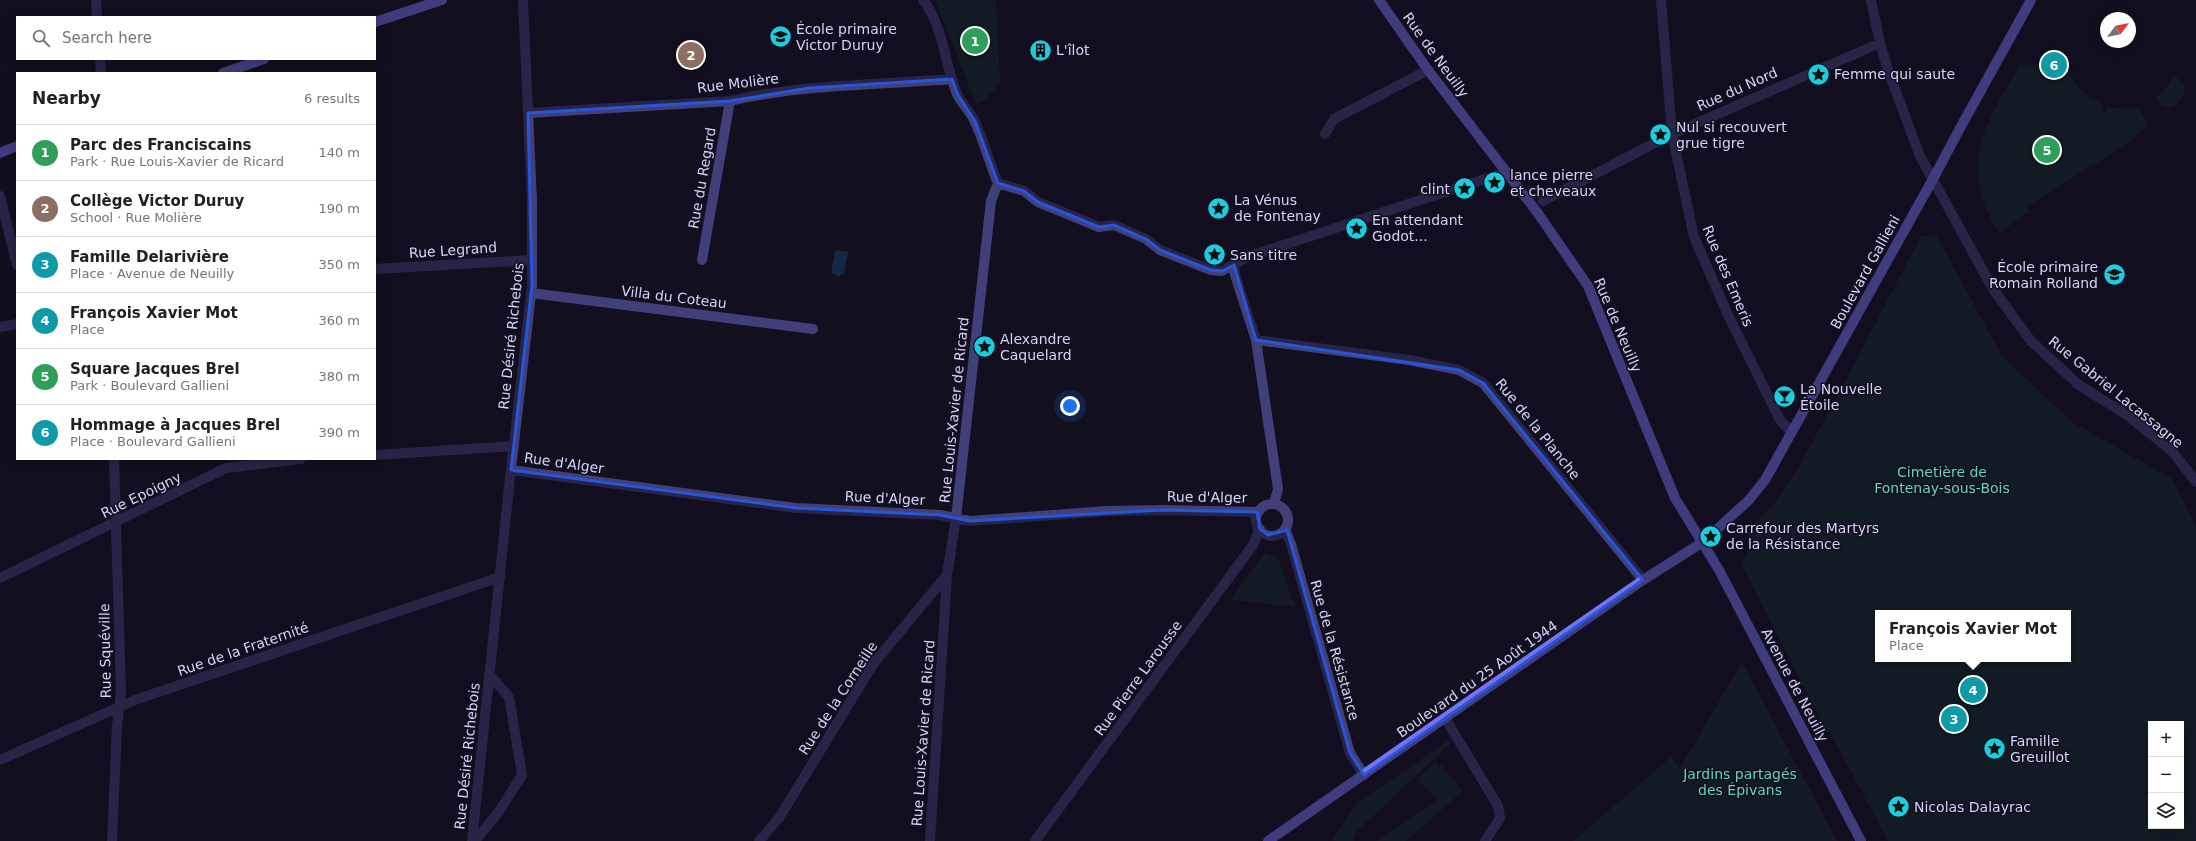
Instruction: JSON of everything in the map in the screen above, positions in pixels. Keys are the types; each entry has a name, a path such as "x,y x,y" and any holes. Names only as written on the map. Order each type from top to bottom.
{"street":[{"path":"96,0 97,16"},
{"path":"376,22 442,0"},
{"name":"Rue Désiré Richebois","path":"474,841 489,674 531,293 532,260 528,113 523,0"},
{"path":"923,0 931,10 944,47 945,59 958,95 975,121 998,183 1024,191 1038,202 1099,227 1114,225 1146,239 1160,250 1211,270 1222,271 1247,256 1506,172"},
{"name":"Rue de Neuilly","path":"1379,0 1428,70 1541,218 1588,286 1675,498 1703,542"},
{"name":"Rue des Emeris","path":"1661,0 1672,134 1694,237 1729,317 1780,420 1791,432"},
{"name":"Rue Gabriel Lacassagne","path":"1871,0 1880,43 1897,98 1920,156 1993,289 2031,342 2079,385 2127,415 2172,451 2196,482"},
{"name":"Boulevard Gallieni","path":"1703,542 1749,500 1765,480 2031,0"},
{"name":"Rue du Nord","path":"1543,201 1672,134 1880,43"},
{"path":"100,60 101,72"},
{"path":"226,72 261,60"},
{"path":"1325,134 1334,119 1428,70"},
{"name":"Rue Molière","path":"528,113 730,101 753,95 809,88 952,78"},
{"name":"Rue du Regard","path":"702,260 730,101"},
{"path":"0,153 16,146"},
{"name":"Rue Louis-Xavier de Ricard","path":"930,841 947,575 956,518 991,201 998,183"},
{"path":"0,196 16,261"},
{"name":"Rue Legrand","path":"376,269 532,260"},
{"path":"1234,265 1235,275 1256,340 1278,489 1274,504"},
{"name":"Villa du Coteau","path":"531,293 813,329"},
{"path":"0,327 16,324"},
{"name":"Rue de la Planche","path":"1256,340 1409,360 1459,370 1483,383 1643,580"},
{"path":"376,455 514,446"},
{"name":"Rue Squéville","path":"112,841 117,726 120,708 114,460"},
{"name":"Rue Epoigny","path":"0,578 226,468 286,460"},
{"name":"Rue d'Alger","path":"511,470 796,508 940,515 970,521 1107,511 1162,510 1258,512"},
{"path":"1274,504 1286,512 1288,521 1285,530 1272,536 1260,530 1256,521 1258,512 1265,505 1274,504"},
{"name":"Rue Pierre Larousse","path":"1035,841 1254,543 1260,530"},
{"name":"Rue de la Résistance","path":"1285,530 1291,544 1350,753 1364,775"},
{"name":"Boulevard du 25 Août 1944","path":"1268,841 1643,580 1703,542"},
{"name":"Avenue de Neuilly","path":"1703,542 1861,841"},
{"name":"Rue de la Corneille","path":"759,841 779,818 874,663 947,575"},
{"name":"Rue de la Fraternité","path":"0,760 142,698 500,576"},
{"name":"Rue Désiré Richebois","path":"474,841 498,813 522,775 509,697 489,674"},
{"path":"1445,718 1498,806 1500,818 1485,841"}],"highlighted area":[{"path":"952,79 958,95 975,121 998,183 1024,191 1038,202 1099,227 1114,225 1146,239 1160,250 1211,270 1222,271 1234,265 1256,340 1459,370 1483,383 1643,580 1364,775 1350,753 1287,530 1268,535 1260,529 1257,512 1162,510 970,521 940,515 796,508 511,470 532,285 528,113 730,101 809,88"}],"green space":[{"path":"935,0 996,0 1000,83 984,101 976,104"},
{"path":"2066,63 2075,83 2090,98 2103,105 2102,111 2105,112 2107,107 2128,109 2138,107 2148,125 2130,141 2027,207 2029,212 1999,233 1986,209 1980,187 1978,166 1980,146 1986,127 2020,65"},
{"path":"2175,76 2183,83 2185,89 2179,101 2172,107 2169,108 2162,106 2155,98 2162,93"},
{"name":"Cimetière de Fontenay-sous-Bois","path":"1936,235 2002,356 2072,422 2172,479 2196,526 2196,841 1888,841 1830,732 1827,733 1741,563 1748,552 1748,530 1776,501 1799,467 1921,236"},
{"path":"1264,553 1278,558 1295,607 1231,600"},
{"name":"Jardins partagés des Épivans","path":"1742,662 1837,841 1573,841 1671,757 1680,768"},
{"path":"1451,739 1449,745 1358,830 1353,841 1332,841 1358,802"},
{"path":"1435,762 1439,767 1441,765 1463,791 1406,841 1376,841 1437,800 1417,779"}],"water":[{"path":"835,250 848,252 844,275 841,274 839,277 831,273"}],"place":[{"name":"École primaire Victor Duruy","path":"780,37"},
{"name":"Parc des Franciscains","path":"975,41"},
{"name":"L'îlot","path":"1041,50"},
{"name":"Collège Victor Duruy","path":"691,55"},
{"name":"Hommage à Jacques Brel","path":"2054,65"},
{"name":"Femme qui saute","path":"1819,74"},
{"name":"Nul si recouvert grue tigre","path":"1661,135"},
{"name":"Square Jacques Brel","path":"2047,150"},
{"name":"lance pierre et cheveaux","path":"1495,183"},
{"name":"clint","path":"1465,189"},
{"name":"La Vénus de Fontenay","path":"1219,208"},
{"name":"En attendant Godot...","path":"1356,228"},
{"name":"Sans titre","path":"1215,255"},
{"name":"École primaire Romain Rolland","path":"2114,275"},
{"name":"Alexandre Caquelard","path":"985,347"},
{"name":"La Nouvelle Étoile","path":"1785,397"},
{"name":"Carrefour des Martyrs de la Résistance","path":"1711,536"},
{"name":"François Xavier Mot","path":"1973,690"},
{"name":"Famille Delarivière","path":"1954,719"},
{"name":"Famille Greuillot","path":"1994,749"},
{"name":"Nicolas Dalayrac","path":"1899,807"}]}
